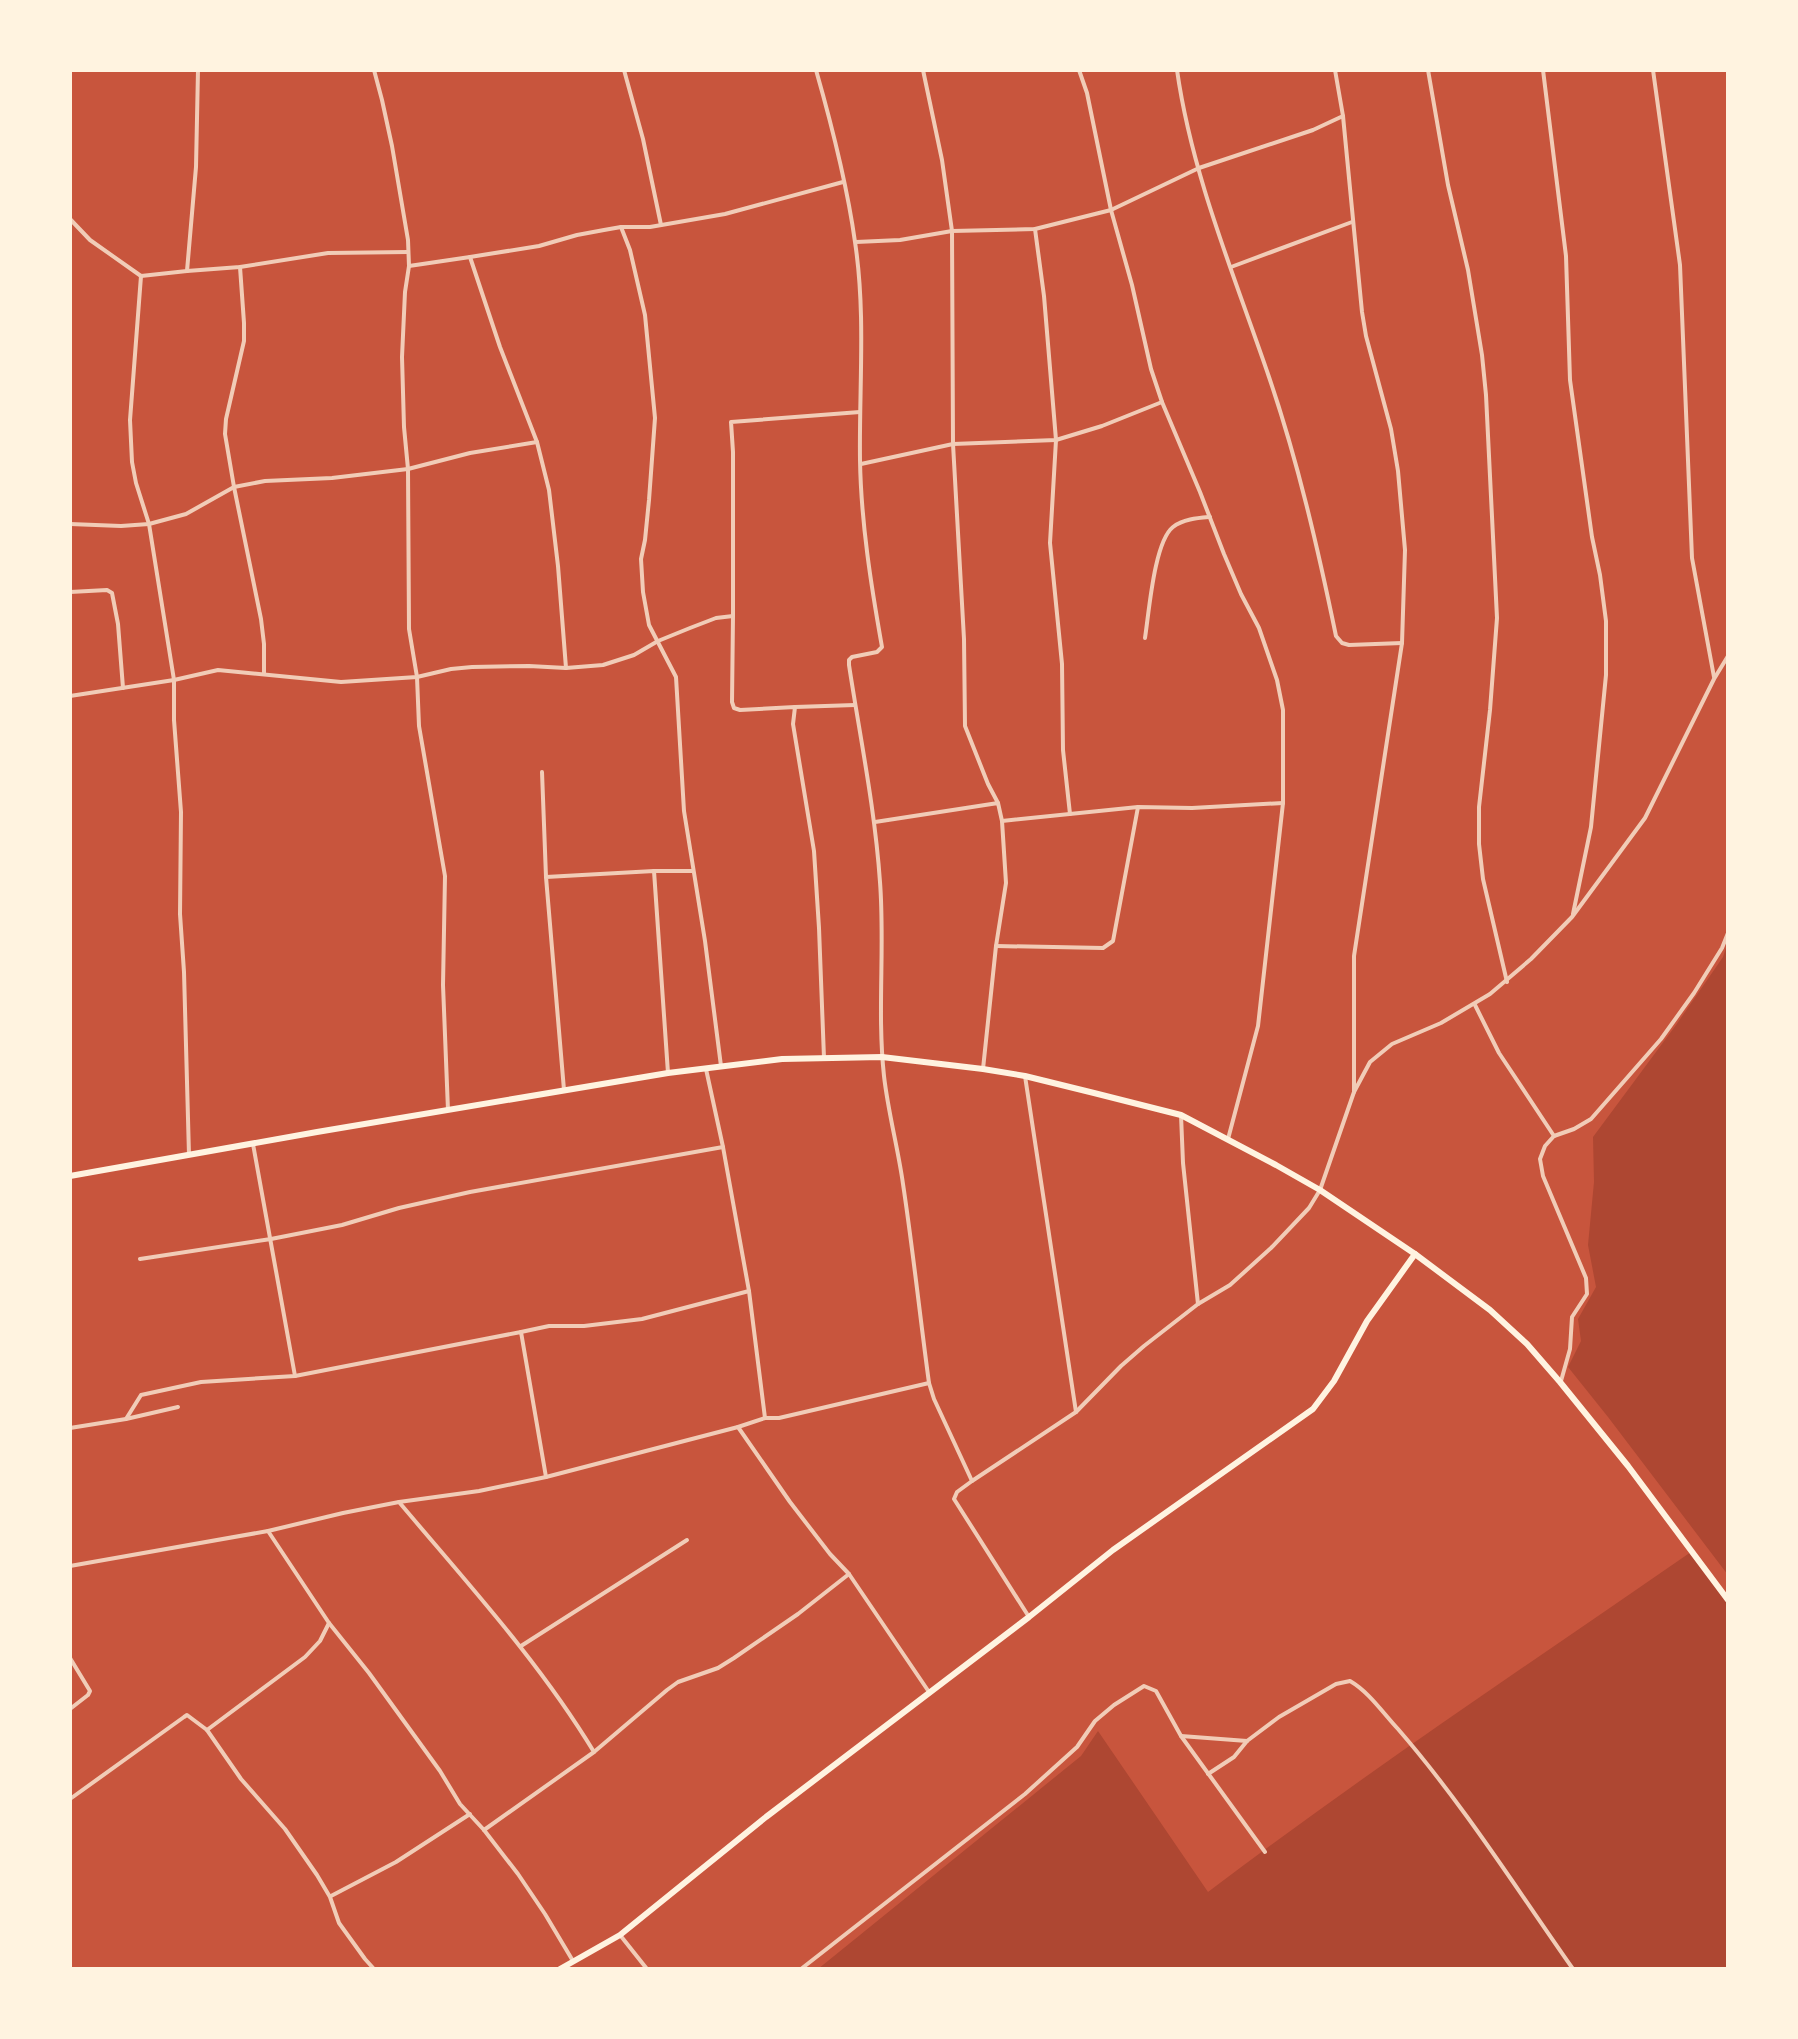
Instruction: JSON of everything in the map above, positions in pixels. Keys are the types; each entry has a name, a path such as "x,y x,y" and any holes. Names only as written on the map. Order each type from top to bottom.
{"main road":[{"path":"70,1176 564,1090 782,1059 882,1057 983,1069 1025,1076 1181,1115 1320,1190 1415,1254 1490,1310 1527,1344 1560,1382 1637,1477 1728,1600"},
{"path":"560,1969 620,1935 766,1817 1125,1541 1318,1404 1367,1321 1415,1254"}],"street":[{"path":"187,271 196,167 198,70"},
{"path":"374,70 407,227 409,266 402,357 408,469 409,629 417,677 419,726 445,876 443,985 448,1110"},
{"path":"624,70 643,139 661,225"},
{"path":"816,70 827,107 855,242 862,351 860,464 869,567 882,647 877,652 849,660 875,822 882,931 880,1025 884,1078 903,1181 929,1383 972,1481"},
{"path":"923,70 942,160 952,231 953,444 964,639 965,726 998,803 1006,883 983,1069"},
{"path":"1079,70 1151,369 1241,594 1259,628 1277,680 1283,710 1283,803 1258,1026 1228,1139"},
{"path":"1177,70 1199,168 1285,428 1313,526 1336,636 1349,645 1402,643"},
{"path":"1335,70 1343,116 1366,336 1391,429 1405,550 1402,643 1354,956 1354,1092"},
{"path":"1428,70 1448,185 1468,270 1486,395 1497,618 1479,807 1479,844 1483,879 1507,982"},
{"path":"1543,70 1566,256 1570,380 1606,621 1606,675 1591,827 1572,917"},
{"path":"1653,70 1680,265 1692,558 1714,679"},
{"path":"855,242 900,240 952,231 1035,229 1111,210 1199,168 1313,130 1343,116"},
{"path":"409,266 539,246 621,227 661,225 725,214 843,182"},
{"path":"70,219 90,240 141,276 240,267 328,253 408,252"},
{"path":"1231,267 1353,222"},
{"path":"621,227 630,250 645,315 655,418 641,570 643,592 649,625 676,677 684,811 721,1066"},
{"path":"1035,229 1056,440 1050,543 1062,664 1063,750 1070,814"},
{"path":"470,257 497,339 537,442 549,495 566,668"},
{"path":"240,267 244,341 225,426 261,619 264,674"},
{"path":"141,276 130,420 134,472 149,524 174,680 181,812 180,914 189,1155"},
{"path":"860,464 953,444 1056,440 1162,402"},
{"path":"855,705 734,708 731,422 860,412"},
{"path":"70,524 149,524 186,514 234,487 265,481 332,478 408,469 470,453 537,442"},
{"path":"1145,638 1162,542 1172,528 1186,521 1210,517"},
{"path":"70,592 107,590 112,593 123,688"},
{"path":"70,696 218,670 341,682 417,677 472,667 566,668 603,665 634,655 658,641 716,618 733,616"},
{"path":"1029,1617 954,1499 957,1492 1076,1412 1121,1366 1198,1304 1230,1285 1309,1208 1320,1190 1354,1092 1370,1062 1392,1044 1441,1023 1507,982 1572,917 1645,818 1728,656"},
{"path":"795,707 793,724 814,851 824,1058"},
{"path":"542,772 546,877 564,1090"},
{"path":"875,822 998,803"},
{"path":"1002,821 1138,807 1192,808 1283,803"},
{"path":"996,946 1108,946 1113,941 1138,807"},
{"path":"654,871 668,1073"},
{"path":"546,877 693,871"},
{"path":"1560,1382 1570,1349 1572,1317 1587,1294 1587,1286 1543,1176 1540,1159 1545,1146 1554,1136 1591,1119 1661,1039 1694,993 1728,933"},
{"path":"1475,1004 1499,1053 1554,1136"},
{"path":"706,1068 749,1291 765,1418"},
{"path":"1025,1076 1076,1412"},
{"path":"1181,1115 1198,1304"},
{"path":"253,1144 295,1376"},
{"path":"140,1259 271,1239 342,1225 470,1192 723,1147"},
{"path":"126,1419 141,1395 201,1382 295,1376 549,1326 584,1326 642,1319 749,1291"},
{"path":"521,1332 546,1477"},
{"path":"70,1566 268,1531 399,1502 479,1491 546,1477 765,1418 779,1418 929,1383"},
{"path":"70,1428 178,1407"},
{"path":"738,1427 790,1502 849,1574 929,1692"},
{"path":"399,1502 521,1646 594,1752"},
{"path":"268,1531 329,1623 440,1771 460,1804 518,1874 573,1961"},
{"path":"521,1646 687,1540"},
{"path":"484,1830 594,1752 678,1682 718,1668 734,1658 849,1574"},
{"path":"207,1730 305,1657 320,1641 329,1623"},
{"path":"70,1658 90,1691 70,1709"},
{"path":"1208,1775 1234,1757 1247,1741 1279,1717 1336,1684 1350,1681 1412,1746 1492,1852 1573,1969"},
{"path":"801,1969 1025,1794 1077,1747 1095,1721 1144,1686 1156,1691 1181,1736 1265,1852"},
{"path":"70,1799 184,1717 191,1716 207,1730 241,1779 285,1829 330,1897 339,1923 374,1969"},
{"path":"1181,1736 1247,1741"},
{"path":"330,1897 396,1862 470,1814"},
{"path":"620,1935 647,1969"}],"shaded area":[{"path":"1728,942 1728,1575 1568,1367 1581,1341 1578,1319 1596,1287 1588,1245 1594,1182 1593,1137 1676,1025 1723,957"},
{"path":"1691,1552 1728,1602 1728,1969 818,1969 1081,1756 1098,1731 1208,1892 1387,1762"}]}
